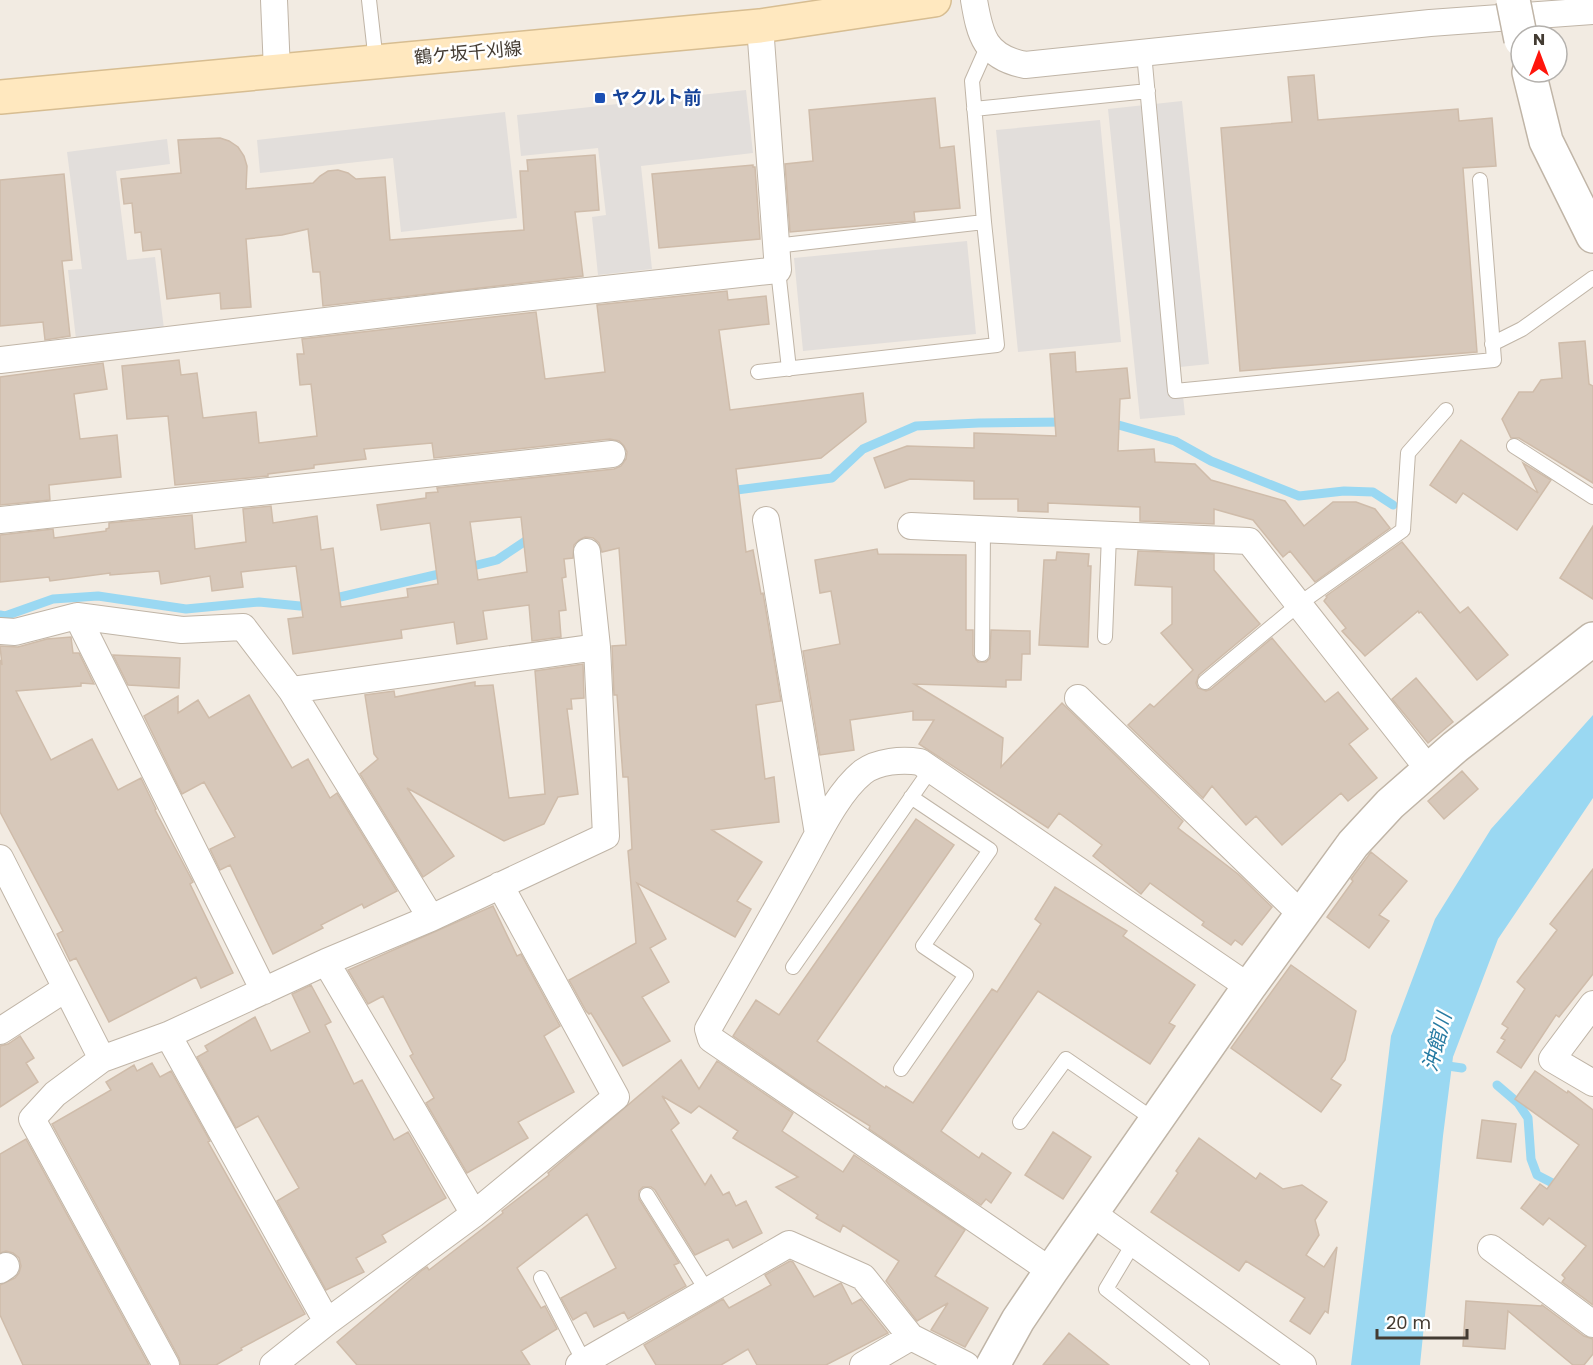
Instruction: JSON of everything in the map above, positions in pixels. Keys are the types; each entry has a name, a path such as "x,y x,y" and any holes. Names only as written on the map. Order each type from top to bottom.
{"main road":[{"name":"鶴ケ坂千刈線","path":"0,97 760,26 856,6 934,0"}],"street":[{"path":"274,0 277,70"},
{"path":"974,0 979,29 988,45 999,56 1012,62 1025,64 1430,23 1593,11"},
{"path":"1513,0 1518,24"},
{"path":"0,360 459,305 776,258 760,26"},
{"path":"1532,84 1546,141 1593,236"},
{"path":"0,520 612,454"},
{"path":"766,520 818,834"},
{"path":"911,526 1249,541 1429,770"},
{"path":"166,1365 32,1119 55,1094 102,1059 168,1035 326,962 431,918 606,836 597,647 587,552"},
{"path":"0,631 15,632 77,616 182,630 243,627 291,690 431,918"},
{"path":"77,616 264,991"},
{"path":"993,1365 1018,1320 1051,1271 1249,987 1353,844 1390,804 1455,747 1593,639"},
{"path":"291,690 597,647"},
{"path":"1078,698 1301,914"},
{"path":"1051,1271 711,1039 708,1029 818,834 848,787 865,771 885,763 904,759 920,762 1249,987"},
{"path":"0,858 102,1059"},
{"path":"273,1365 327,1322 474,1214 616,1096 500,885"},
{"path":"326,962 474,1214"},
{"path":"0,1031 65,989"},
{"path":"1593,1004 1552,1059 1593,1083"},
{"path":"168,1035 327,1322"},
{"path":"1092,1213 1303,1365"},
{"path":"582,1364 789,1244 863,1277 911,1337 966,1365"},
{"path":"1491,1248 1593,1324"},
{"path":"863,1365 911,1337"}],"lane":[{"path":"369,0 376,62"},
{"path":"758,372 998,345 984,222 972,81 988,45"},
{"path":"1144,53 1175,391 1494,360 1480,180"},
{"path":"974,109 1148,91"},
{"path":"789,369 776,258 984,222"},
{"path":"1492,344 1522,329 1593,278"},
{"path":"1205,682 1299,604 1403,530 1408,453 1446,410"},
{"path":"1514,446 1593,497"},
{"path":"982,654 983,529"},
{"path":"1105,638 1109,535"},
{"path":"794,967 931,769"},
{"path":"901,1069 966,975 923,946 990,850 911,797"},
{"path":"1020,1122 1066,1059 1156,1121"},
{"path":"647,1196 706,1292"},
{"path":"1134,1244 1106,1289 1202,1365"},
{"path":"542,1278 582,1364"}],"shaded area":[{"path":"746,90 753,153 641,166 652,269 598,275 592,217 606,215 598,148 521,156 517,115"},
{"path":"1182,101 1209,364 1180,367 1185,415 1140,419 1108,109"},
{"path":"505,112 517,218 401,232 393,158 260,173 257,140"},
{"path":"1100,120 1121,342 1018,352 996,130"},
{"path":"167,139 170,164 116,171 127,260 155,257 164,329 76,339 68,270 82,269 67,152"},
{"path":"967,241 976,334 803,351 794,258"}],"water":[{"name":"沖館川","path":"1593,715 1593,798 1498,939 1453,1057 1420,1365 1351,1365 1391,1036 1435,919 1491,829"}],"building":[{"path":"1314,75 1318,120 1458,109 1459,121 1492,118 1496,166 1463,168 1477,352 1240,371 1221,128 1292,122 1288,77"},
{"path":"935,98 940,148 954,146 960,208 914,212 915,221 790,232 785,164 813,161 809,110"},
{"path":"220,138 238,147 244,156 247,166 246,189 313,183 328,171 338,170 356,179 385,177 390,240 524,230 520,171 528,171 527,160 595,155 599,210 575,212 583,276 323,306 320,272 313,272 308,229 246,239 251,307 221,309 220,293 167,299 161,249 143,251 141,232 135,233 132,203 124,204 121,179 181,173 178,140"},
{"path":"753,165 755,167 760,239 659,248 652,174"},
{"path":"64,174 72,260 62,261 70,336 45,340 43,322 0,326 0,180"},
{"path":"727,291 728,300 766,296 769,324 719,330 730,410 863,393 866,422 821,458 736,469 746,552 753,550 761,594 763,593 781,701 756,705 765,779 774,777 779,822 712,830 762,862 737,901 751,909 735,937 637,883 666,939 650,948 669,982 642,997 670,1041 623,1066 591,1013 586,1011 569,980 636,943 628,851 632,849 628,777 623,777 617,695 614,695 612,646 626,645 619,548 602,552 599,543 593,538 585,537 574,545 573,558 564,559 566,577 562,578 566,610 559,611 561,637 532,641 529,605 483,611 487,639 457,644 454,622 401,630 402,638 293,654 288,619 303,617 296,566 241,572 243,587 212,591 210,576 161,584 159,571 110,575 110,573 50,581 49,577 0,582 0,535 53,529 54,538 106,531 109,523 192,515 195,549 246,542 243,509 271,506 273,523 317,516 321,550 333,548 341,607 408,597 407,589 438,584 430,523 381,530 377,505 426,498 426,493 438,492 437,488 614,469 621,466 626,459 627,452 624,446 619,441 610,439 434,458 432,443 364,449 366,459 314,465 314,468 268,474 268,476 175,485 168,416 127,419 122,366 179,360 181,375 197,373 203,418 256,412 259,443 317,436 311,384 300,385 297,354 304,354 302,339 536,312 545,379 605,372 597,305","holes":["521,517 527,572 478,580 470,522"]},
{"path":"1585,341 1589,384 1593,386 1593,483 1519,438 1511,438 1502,419 1519,392 1533,392 1541,380 1562,378 1559,343"},
{"path":"1075,352 1076,372 1127,368 1130,398 1120,399 1118,451 1154,449 1155,462 1195,464 1211,480 1285,501 1304,526 1333,502 1356,502 1375,509 1390,528 1315,582 1290,551 1283,557 1253,520 1214,509 1214,524 1140,521 1140,507 1048,503 1048,512 1018,511 1018,499 974,499 974,481 910,479 885,488 874,458 907,446 974,448 974,433 1056,436 1050,354"},
{"path":"103,363 107,389 74,394 80,439 117,435 121,477 49,485 50,500 0,505 0,377"},
{"path":"1461,440 1538,493 1523,463 1551,480 1517,530 1463,493 1456,503 1430,485"},
{"path":"1593,526 1593,599 1560,578"},
{"path":"1402,542 1460,613 1468,607 1508,655 1477,680 1421,612 1418,611 1365,656 1342,631 1346,628 1324,601 1326,596"},
{"path":"877,549 878,554 966,555 966,630 973,630 973,655 978,662 986,662 990,658 991,630 1030,631 1030,654 1022,654 1021,680 1006,680 1006,687 914,684 1003,738 1001,767 1062,703 1183,821 1178,828 1238,874 1272,907 1242,945 1235,940 1231,945 1202,925 1204,922 1150,883 1141,894 1093,856 1102,845 1059,813 1048,828 919,744 934,720 913,720 913,711 850,720 854,750 820,755 803,651 840,644 831,591 820,593 815,560"},
{"path":"1138,551 1214,554 1214,570 1260,624 1199,675 1196,683 1198,688 1206,691 1211,689 1272,638 1325,702 1338,692 1368,729 1349,744 1377,778 1348,801 1341,793 1282,845 1256,816 1246,825 1212,786 1203,798 1128,725 1150,704 1154,707 1193,670 1161,633 1172,624 1172,587 1135,585"},
{"path":"1057,552 1089,554 1088,566 1091,566 1088,647 1039,645 1044,560 1056,560"},
{"path":"71,637 73,653 79,653 94,684 81,683 81,686 16,691 51,760 92,739 118,790 141,778 193,882 190,884 233,973 201,988 196,977 109,1022 76,958 70,961 57,934 63,931 0,812 0,660 2,665 0,646 18,647 47,639"},
{"path":"113,655 180,658 179,688 128,685"},
{"path":"583,664 584,698 571,699 572,709 567,709 578,794 558,797 544,824 504,841 407,788 454,856 423,877 360,774 378,759 374,754 365,695 394,691 395,697 475,682 475,686 493,685 509,798 545,794 535,671"},
{"path":"1416,678 1453,722 1428,743 1392,699"},
{"path":"249,695 292,768 308,759 330,798 337,793 397,891 364,908 362,904 321,925 323,928 273,954 230,865 220,870 210,849 235,837 204,782 182,794 144,716 178,696 178,713 198,700 209,718"},
{"path":"1462,771 1478,789 1444,819 1428,801"},
{"path":"916,819 954,845 817,1041 885,1088 886,1086 913,1103 992,989 997,992 1041,924 1035,919 1055,887 1127,931 1123,936 1195,985 1169,1023 1175,1026 1150,1064 1038,991 941,1131 979,1158 982,1153 1011,1173 991,1203 986,1199 981,1205 869,1129 870,1126 733,1036 756,1000 779,1015"},
{"path":"1371,852 1407,881 1379,915 1389,921 1369,948 1327,917"},
{"path":"1593,869 1593,974 1559,1017 1556,1015 1521,1068 1497,1052 1505,1040 1501,1038 1508,1028 1502,1024 1525,989 1517,982 1557,930 1550,924"},
{"path":"493,906 517,956 521,954 560,1026 544,1036 574,1092 518,1122 528,1138 467,1173 426,1103 434,1098 410,1056 413,1054 383,996 368,1004 348,970"},
{"path":"1291,965 1356,1011 1345,1060 1331,1079 1341,1085 1321,1112 1231,1048"},
{"path":"311,985 331,1022 325,1025 354,1084 362,1080 394,1140 408,1132 446,1198 382,1235 386,1242 356,1258 364,1272 326,1290 277,1201 299,1188 258,1116 236,1128 197,1057 208,1051 205,1046 255,1017 271,1051 310,1032 292,994"},
{"path":"20,1036 34,1058 26,1063 38,1082 0,1107 0,1046"},
{"path":"681,1060 699,1089 717,1061 793,1113 782,1131 843,1172 854,1155 965,1230 935,1276 988,1308 965,1347 931,1330 948,1303 917,1321 886,1281 899,1261 843,1225 840,1232 816,1218 818,1215 776,1187 798,1177 733,1138 738,1131 699,1106 691,1113 662,1096 679,1123 671,1130 705,1185 711,1175 723,1195 729,1192 736,1206 746,1201 762,1233 733,1248 728,1239 695,1255 655,1190 651,1187 643,1187 639,1191 639,1199 679,1263 674,1265 686,1286 628,1319 624,1312 594,1327 586,1312 573,1320 561,1298 616,1268 587,1214 517,1268 541,1308 545,1306 557,1329 521,1351 530,1365 357,1365 337,1342 421,1271 427,1267 429,1270 503,1213 502,1211 549,1175 548,1173"},
{"path":"152,1063 160,1077 171,1071 210,1141 208,1142 305,1314 241,1348 242,1350 216,1365 181,1365 52,1124 111,1090 106,1082 134,1065 137,1071"},
{"path":"1535,1071 1567,1093 1568,1091 1593,1110 1593,1305 1562,1282 1565,1278 1562,1275 1586,1246 1549,1218 1543,1225 1521,1208 1540,1184 1547,1189 1579,1145 1515,1099"},
{"path":"1482,1120 1516,1124 1511,1162 1477,1158"},
{"path":"1053,1132 1091,1157 1063,1199 1025,1175"},
{"path":"1199,1138 1256,1179 1260,1173 1283,1189 1302,1185 1327,1202 1315,1220 1319,1235 1306,1255 1324,1267 1337,1247 1328,1313 1325,1311 1310,1334 1290,1321 1305,1298 1246,1261 1239,1271 1151,1212"},
{"path":"26,1139 149,1365 23,1365 0,1315 0,1285 15,1278 21,1266 19,1258 13,1253 6,1251 0,1253 0,1154"},
{"path":"790,1261 793,1262 814,1297 841,1283 852,1304 861,1299 888,1333 826,1365 757,1365 748,1349 721,1365 656,1365 644,1345 723,1299 729,1308 771,1285 765,1275"},
{"path":"1466,1301 1542,1305 1584,1336 1593,1339 1593,1354 1584,1365 1573,1365 1508,1311 1505,1349 1463,1346"},
{"path":"1069,1333 1109,1365 1043,1365"}],"waterway":[{"path":"729,491 832,478 863,449 916,426 1067,422"},
{"path":"1108,422 1175,441 1211,461 1299,496 1344,491 1373,492 1393,505"},
{"path":"465,568 497,560 533,536"},
{"path":"327,600 448,572"},
{"path":"0,615 5,616 53,599 98,596 186,609 259,602 300,606 311,604"},
{"name":"沖館川","path":"1441,1065 1462,1068"},
{"path":"1497,1085 1518,1103 1528,1118 1531,1159 1537,1175 1562,1188"}],"place":[{"name":"ヤクルト前","path":"600,98"}]}
